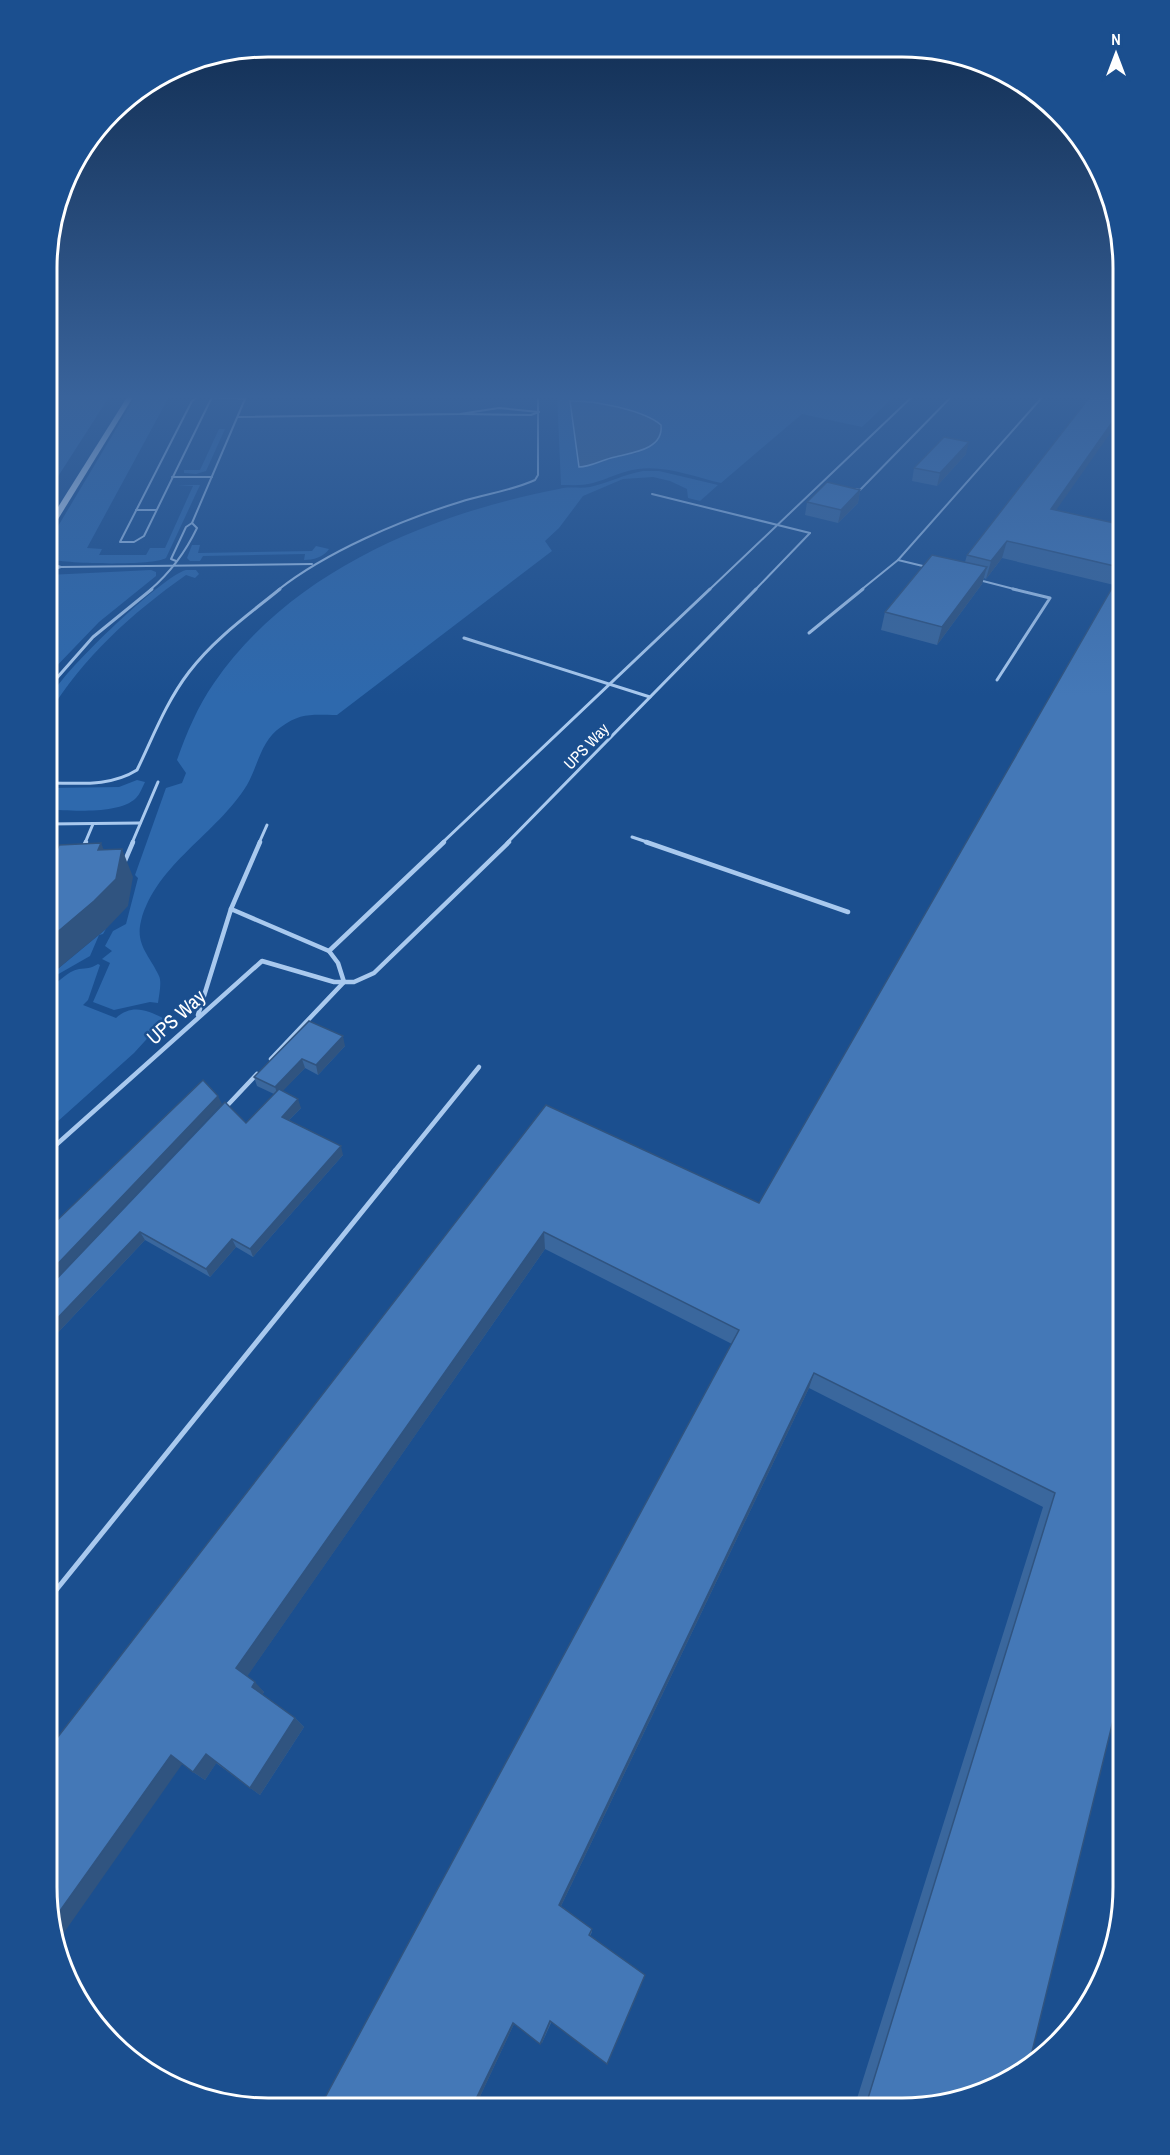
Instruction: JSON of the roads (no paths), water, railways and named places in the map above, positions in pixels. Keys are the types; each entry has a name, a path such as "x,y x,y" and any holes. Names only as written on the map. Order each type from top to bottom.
{"main road":[{"path":"57,515 69,495"}],"lane":[{"path":"144,495 120,542 134,542 140,539 163,495"},
{"path":"176,561 171,559 186,527 192,523 204,495"},
{"path":"57,783 108,782 128,778 137,770 171,699 189,672 221,636 250,610 313,564 432,511 489,495"},
{"name":"UPS Way","path":"57,1144 262,961 334,982 354,982 374,973 524,827 810,533 654,495"},
{"name":"UPS Way","path":"329,951 810,495"},
{"path":"809,633 898,560 956,495"},
{"path":"136,510 156,510"},
{"path":"57,678 93,637 163,579 176,561 182,558 197,528 192,523"},
{"path":"898,560 931,568"},
{"path":"57,568 313,564"},
{"path":"975,579 1050,598 997,680"},
{"path":"464,638 650,697"},
{"path":"124,863 158,782"},
{"path":"57,824 141,823"},
{"path":"80,854 93,824"},
{"path":"197,1017 231,909 267,825"},
{"path":"632,837 848,912"},
{"path":"231,909 329,951 338,963 344,982 266,1065"},
{"path":"57,1590 479,1067"},
{"path":"220,1113 258,1073"}]}
